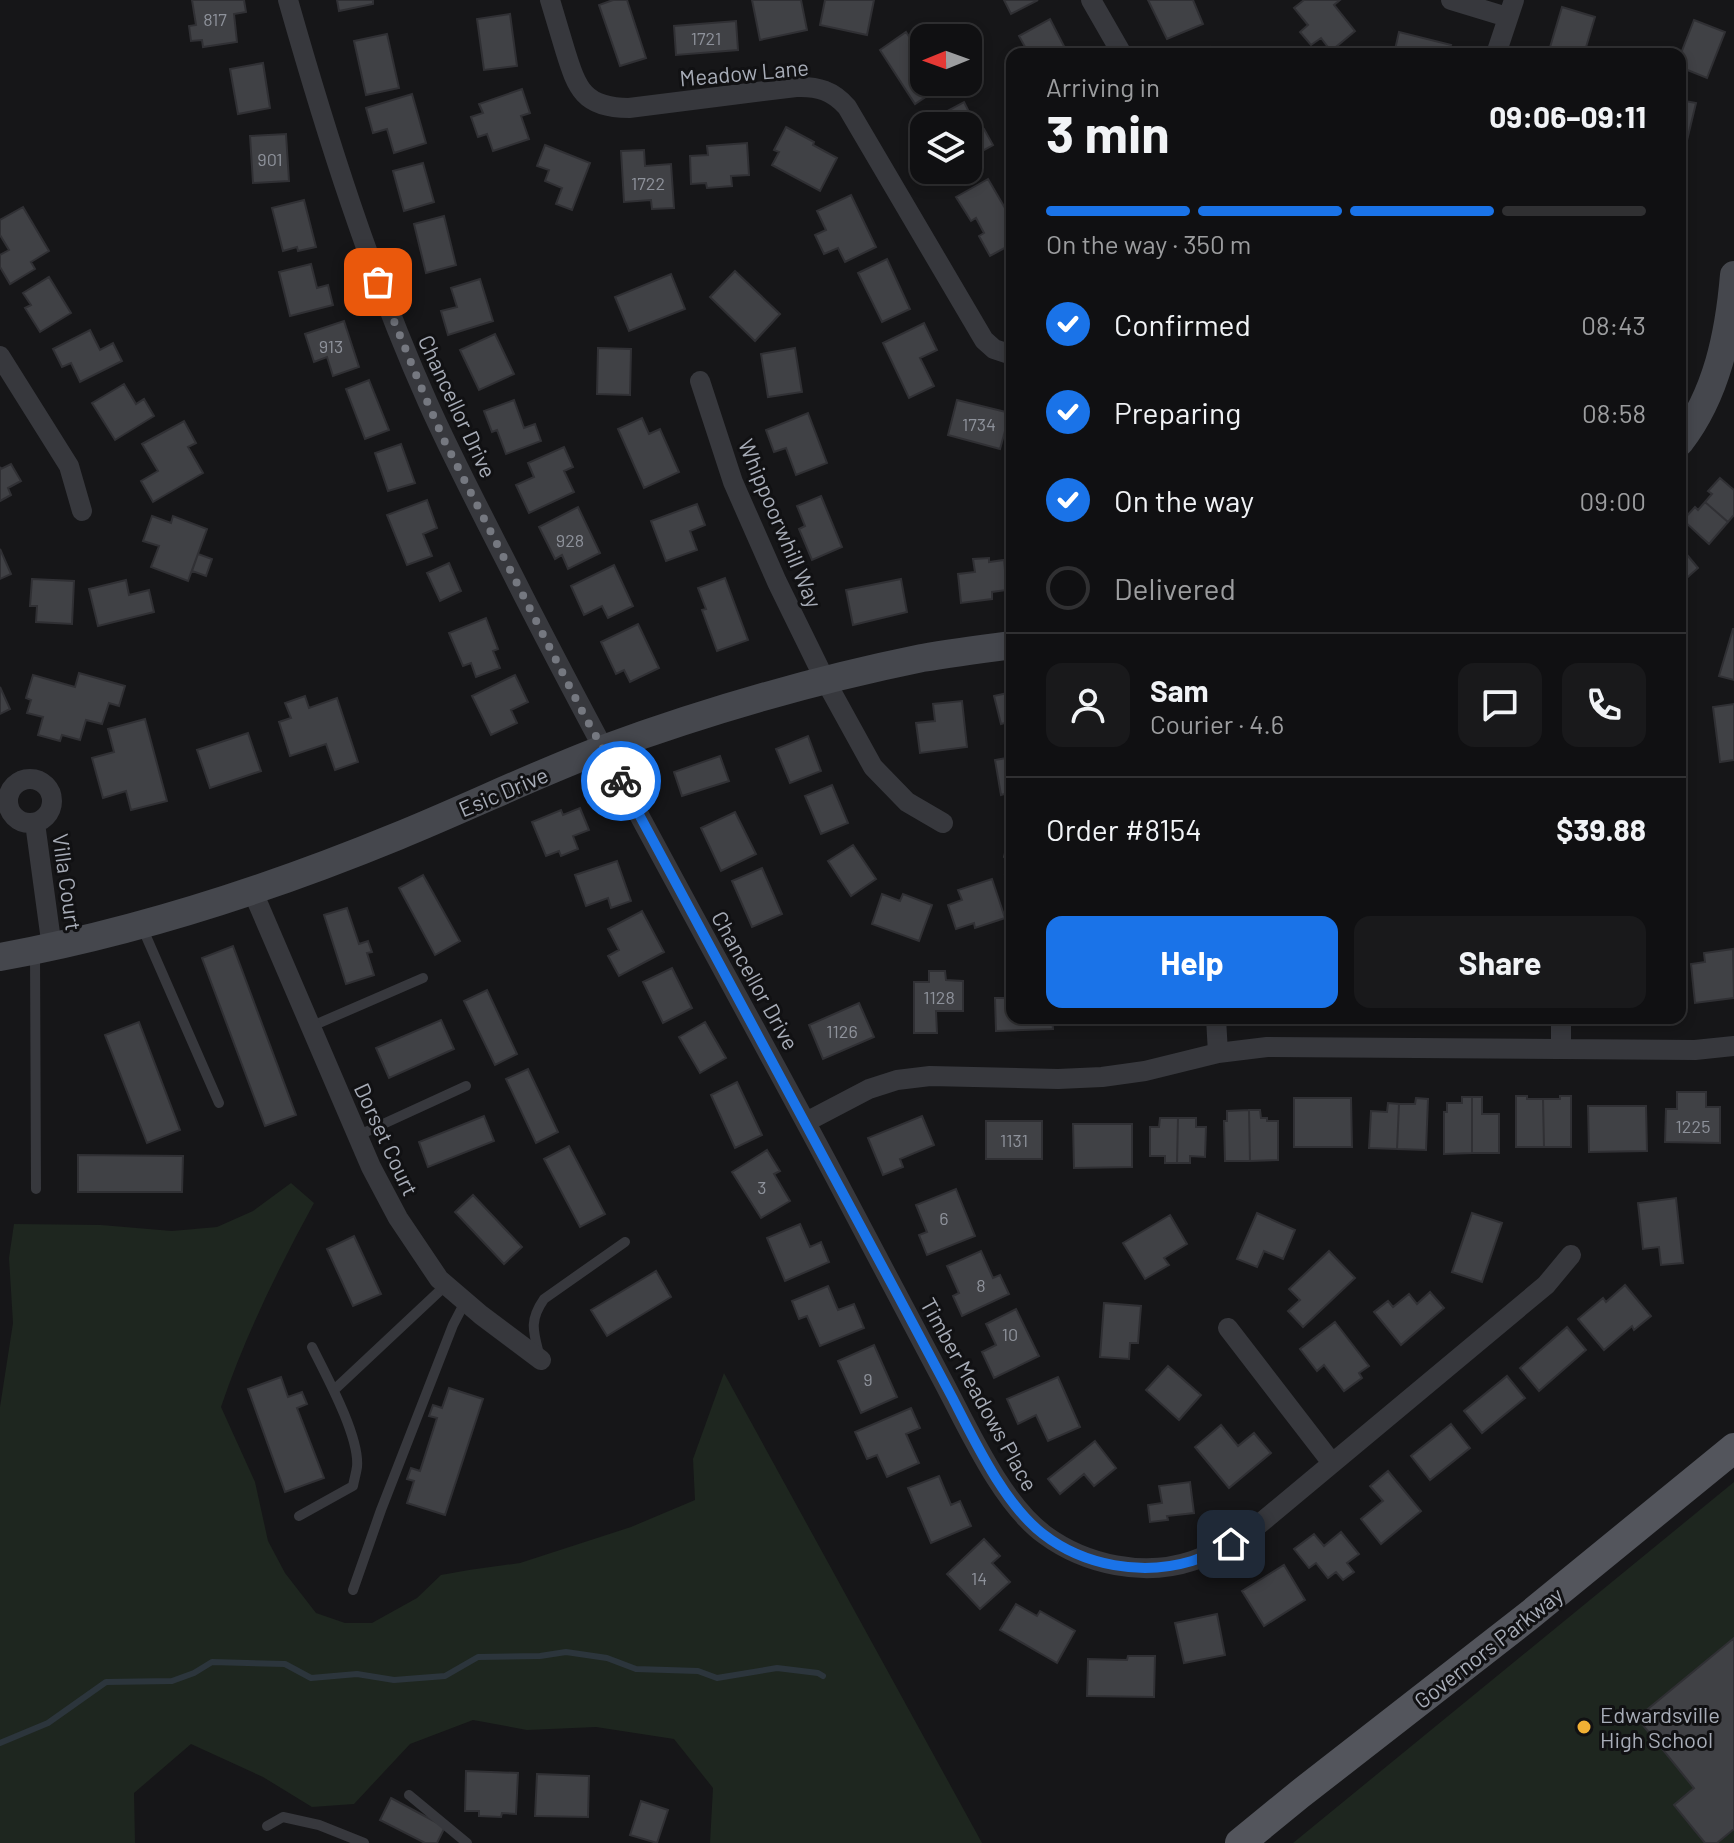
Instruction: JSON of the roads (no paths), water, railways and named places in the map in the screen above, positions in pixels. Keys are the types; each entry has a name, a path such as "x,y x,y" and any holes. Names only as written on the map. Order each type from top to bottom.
{"main road":[{"name":"Governors Parkway","path":"1240,1843 1531,1614 1734,1448"}],"street":[{"name":"Chancellor Drive","path":"288,0 356,223 426,399 603,749 806,1122"},
{"name":"Meadow Lane","path":"550,0 574,79 583,92 611,108 796,87 813,86 830,92 847,107 984,340 994,349 1006,353"},
{"path":"1091,0 1119,48"},
{"path":"1451,0 1510,8 1498,48"},
{"path":"1686,432 1703,404 1717,370 1727,336 1734,275"},
{"path":"0,356 69,466 82,511"},
{"name":"Whippoorwhill Way","path":"700,381 733,482 825,680 873,767 907,802 943,823"},
{"name":"Esic Drive","path":"0,957 141,925 253,892 398,836 603,749 690,719 825,680 924,658 1006,646"},
{"name":"Villa Court","path":"35,823 44,949"},
{"name":"Dorset Court","path":"253,892 357,1136 398,1218 439,1279 541,1360"},
{"path":"1216,1024 1218,1053"},
{"path":"1561,1024 1561,1049"},
{"path":"806,1122 869,1089 897,1080 930,1076 1102,1077 1145,1071 1218,1053 1267,1047 1695,1050 1734,1046"},
{"name":"Timber Meadows Place","path":"806,1122 1012,1504 1043,1534 1066,1549 1097,1562 1130,1568 1176,1565 1195,1560 1245,1536 1546,1285 1571,1255"},
{"path":"1228,1328 1332,1463"}],"lane":[{"path":"141,925 219,1103"},
{"path":"36,1189 44,949"},
{"path":"310,1027 423,978"},
{"path":"357,1136 466,1086"},
{"path":"541,1360 533,1327 535,1311 544,1299 625,1242"},
{"path":"334,1390 446,1285"},
{"path":"353,1590 453,1325 466,1302"},
{"path":"299,1516 353,1486 357,1466 356,1447 334,1390 312,1347"},
{"path":"409,1795 467,1843"},
{"path":"267,1826 283,1817 319,1825 364,1843"}],"waterway":[{"path":"0,1743 48,1723 106,1682 172,1681 212,1662 285,1664 311,1678 357,1674 394,1680 445,1676 478,1657 540,1656 566,1652 607,1658 636,1669 698,1671 717,1678 777,1668 823,1676"}],"place":[{"name":"Edwardsville High School","path":"1584,1727"}]}
